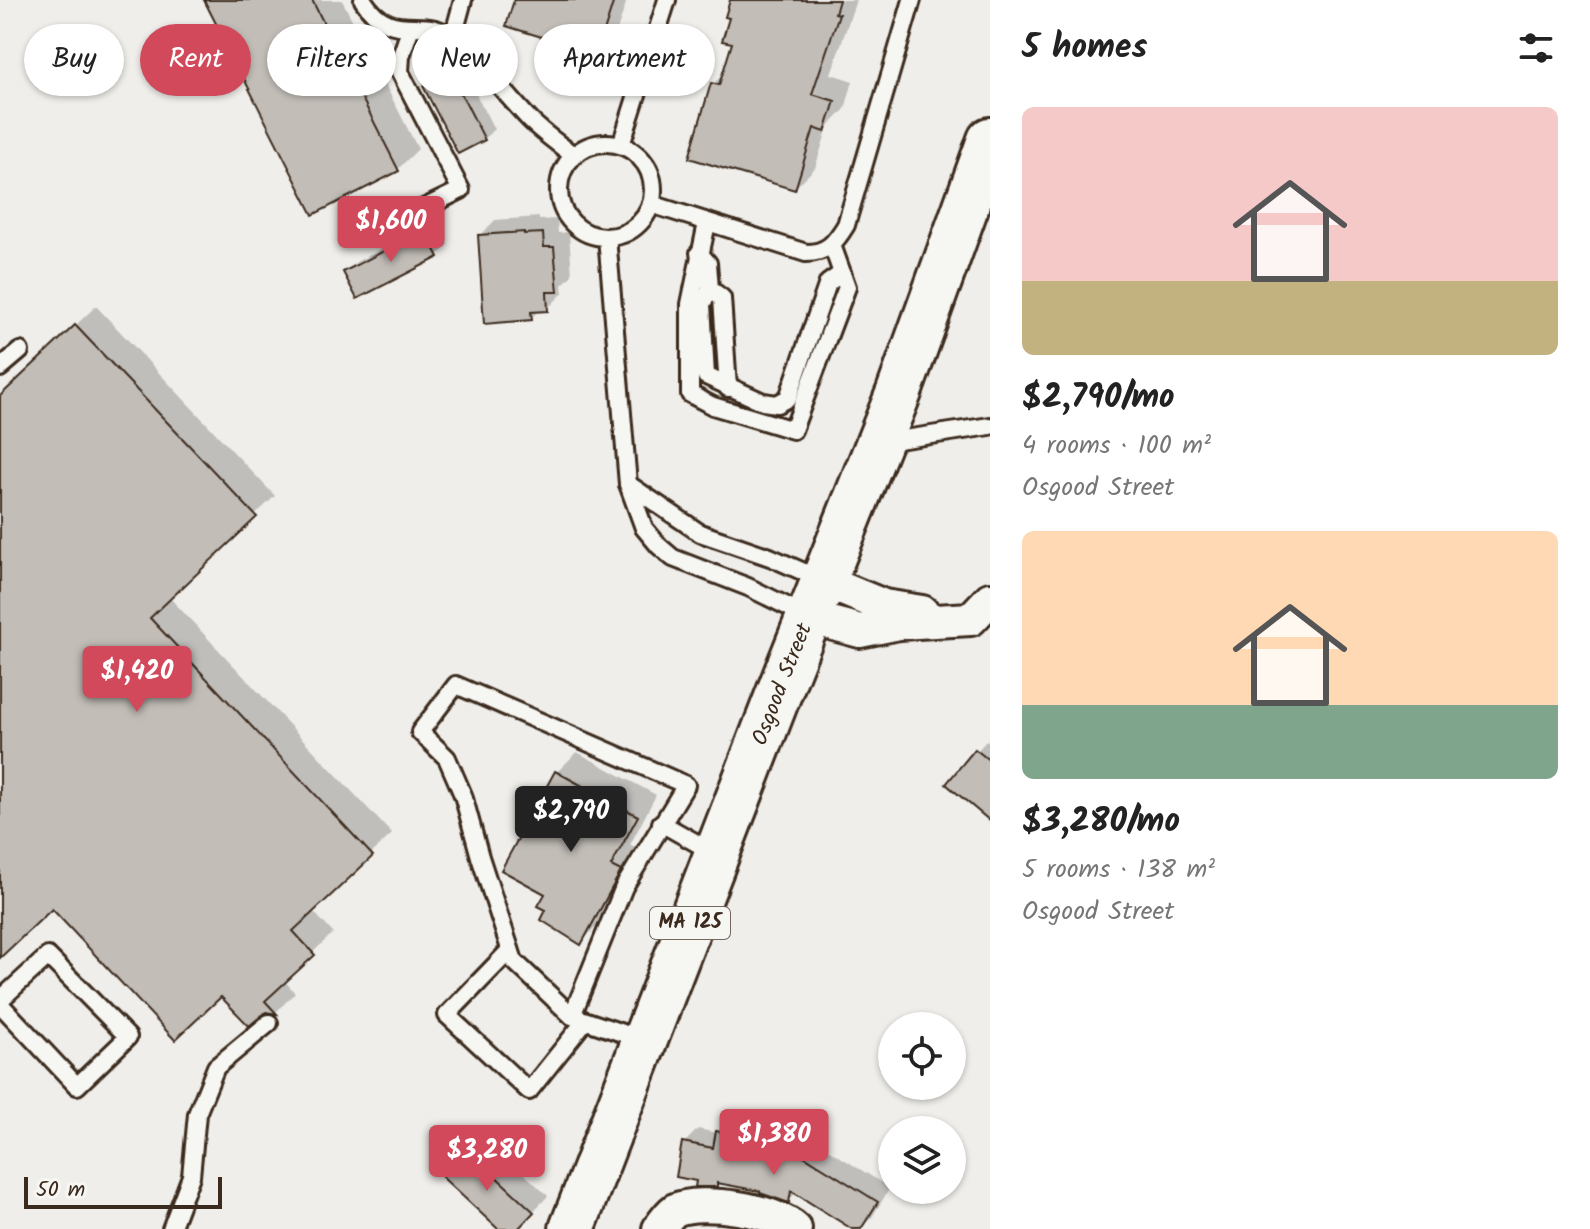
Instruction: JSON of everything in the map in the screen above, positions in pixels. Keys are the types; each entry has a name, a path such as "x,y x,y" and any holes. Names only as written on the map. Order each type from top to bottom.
{"highway":[{"name":"Osgood Street","path":"572,1229 879,443 989,150"}],"street":[{"path":"816,599 860,631 899,623 984,615"},
{"path":"659,1229 674,1211 706,1203 788,1222 795,1229"}],"lane":[{"path":"363,0 379,20 393,27 411,27 401,56 400,72 461,190 385,227"},
{"path":"457,24 463,0"},
{"path":"621,145 667,0"},
{"path":"651,204 806,253 824,251 832,245 846,225 912,0"},
{"path":"508,96 533,123 573,155"},
{"path":"601,143 621,145 642,159 650,173 653,189 651,204 644,218 632,229 607,237 587,233 564,212 559,197 559,182 564,168 573,155 586,147 601,143"},
{"path":"707,223 690,304 690,394 713,406 793,430 847,287 832,245"},
{"path":"607,237 628,484 644,528 673,558 748,587 816,599"},
{"path":"699,253 708,263 710,289 702,304 706,376 763,402 777,404 788,398 828,283 842,273"},
{"path":"0,368 20,351"},
{"path":"879,443 990,427"},
{"path":"628,484 700,533 770,557 816,599"},
{"path":"510,950 447,1015 529,1091 579,1019 624,887 686,785 456,685 420,732 447,758 463,795 514,961 579,1019 645,1041"},
{"path":"661,823 717,855"},
{"path":"48,956 128,1037 77,1086 0,1002 48,956"},
{"path":"171,1229 191,1176 197,1114 216,1067 269,1023"}],"building":[{"path":"204,0 312,0 324,24 267,24 267,96 361,96 399,171 313,215 251,93 251,24 216,24"},
{"path":"514,0 614,0 606,24 534,24 534,35 518,30 518,24 507,24"},
{"path":"730,0 839,0 835,13 839,14 812,94 835,101 825,132 814,128 795,190 689,158 707,96 715,96 715,84 719,85 732,43 722,41 729,18 725,17"},
{"path":"428,96 462,96 485,140 458,154"},
{"path":"425,230 439,257 357,299 343,272"},
{"path":"543,233 544,247 554,247 558,292 547,292 548,311 531,312 532,320 484,324 478,235"},
{"path":"75,325 257,517 150,618 373,856 293,931 315,955 265,1001 277,1014 266,1012 249,1026 221,997 175,1040 52,909 0,958 0,396"},
{"path":"975,749 990,761 990,821 946,784"},
{"path":"555,771 638,816 611,866 621,871 581,945 541,920 546,910 538,906 545,894 501,870"},
{"path":"716,1131 746,1137 744,1145 804,1156 878,1202 861,1229 852,1229 791,1191 789,1203 760,1191 717,1183 717,1187 695,1187 696,1181 676,1177 682,1142 713,1148"},
{"path":"467,1150 534,1212 518,1229 498,1229 442,1177"}]}
